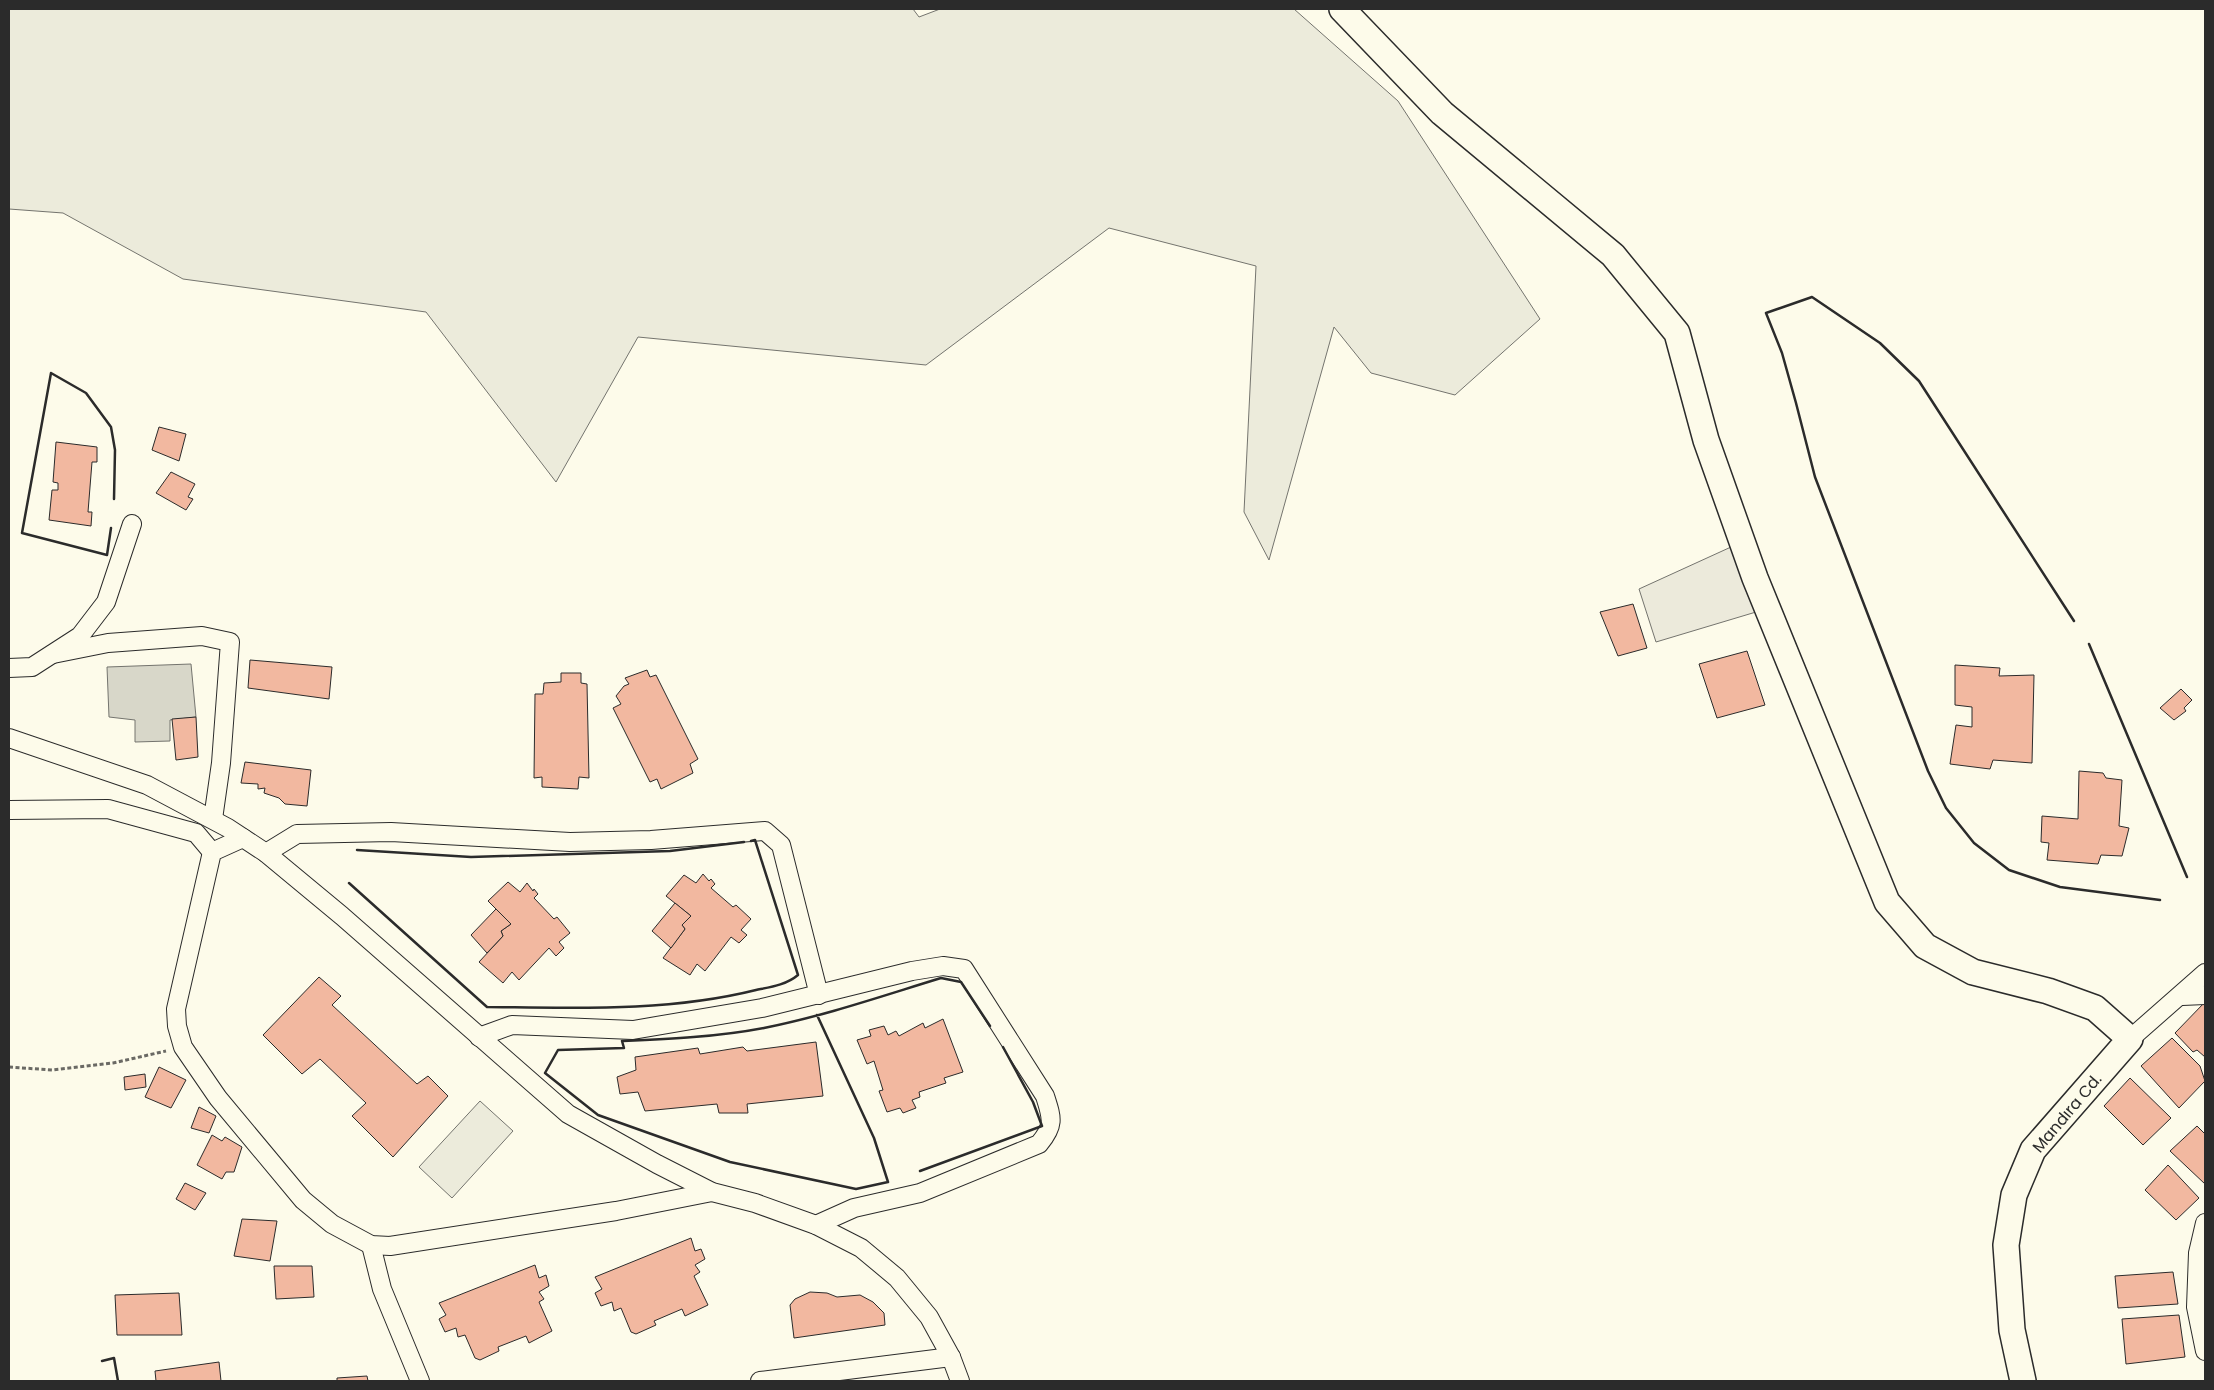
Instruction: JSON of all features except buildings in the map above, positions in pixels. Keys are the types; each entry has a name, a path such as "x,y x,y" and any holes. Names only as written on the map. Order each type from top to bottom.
{"street":[{"path":"1342,9 1442,114 1613,255 1677,333 1706,440 1755,578 1887,902 1925,946 1973,972 2048,991 2095,1008 2130,1039"},
{"path":"9,668 32,667 80,636 106,602 132,524"},
{"path":"53,654 108,643 202,636 230,642 221,763 213,820"},
{"path":"9,738 146,785 244,838 266,853 350,922 568,1114 657,1164 712,1192 755,1203 816,1225 862,1248 897,1278 929,1317 951,1357 960,1381"},
{"path":"9,810 108,809 196,833 212,852"},
{"path":"266,853 297,834 391,832 570,842 651,840 765,832 781,845 819,995"},
{"path":"212,852 244,838"},
{"path":"212,852 176,1009 177,1026 183,1047 218,1098 303,1200 332,1224 371,1245 390,1246 616,1211 712,1192"},
{"path":"479,1037 512,1025 633,1030 762,1008 912,971 943,966 964,969 1044,1096 1052,1118 1049,1132 1039,1144 920,1193 854,1208 816,1225"},
{"name":"Mandıra Cd.","path":"2022,1381 2012,1330 2006,1245 2014,1195 2032,1150 2130,1039 2192,993 2205,973"},
{"path":"2205,1223 2198,1253 2196,1307 2205,1351"},
{"path":"371,1245 382,1289 420,1381"},
{"path":"760,1381 951,1357"}],"path":[{"path":"9,1067 52,1070 114,1063 183,1047"}],"shaded area":[{"path":"9,9 913,9 919,17 940,9 1294,9 1398,101 1540,319 1455,395 1371,373 1334,327 1269,560 1244,512 1256,266 1109,228 926,365 638,337 556,482 426,312 183,279 63,213 9,209"},
{"path":"1731,547 1756,612 1656,642 1639,589"},
{"path":"191,664 196,717 170,720 170,741 135,742 135,720 109,717 107,667"},
{"path":"480,1101 513,1131 452,1198 419,1167"}],"wall":[{"path":"2074,621 1919,381 1880,343 1812,297 1766,313 1782,353 1815,477 1928,771 1946,808 1974,843 2009,870 2060,887 2160,900"},
{"path":"111,528 107,555 22,533 51,373 86,393 111,427 115,450 114,499"},
{"path":"2089,644 2187,877"},
{"path":"349,883 487,1007 622,1007 689,1002 773,987 798,975 755,840 751,841"},
{"path":"357,850 471,857 670,851 744,842"},
{"path":"817,1015 874,1138 888,1182 856,1189 730,1162 598,1115 545,1073 558,1050 624,1048 622,1041 711,1036 764,1028 809,1018 831,1012 941,978 961,982 990,1026"},
{"path":"920,1171 1042,1126 1033,1102 1003,1047"},
{"path":"102,1361 114,1358 118,1381"}]}
